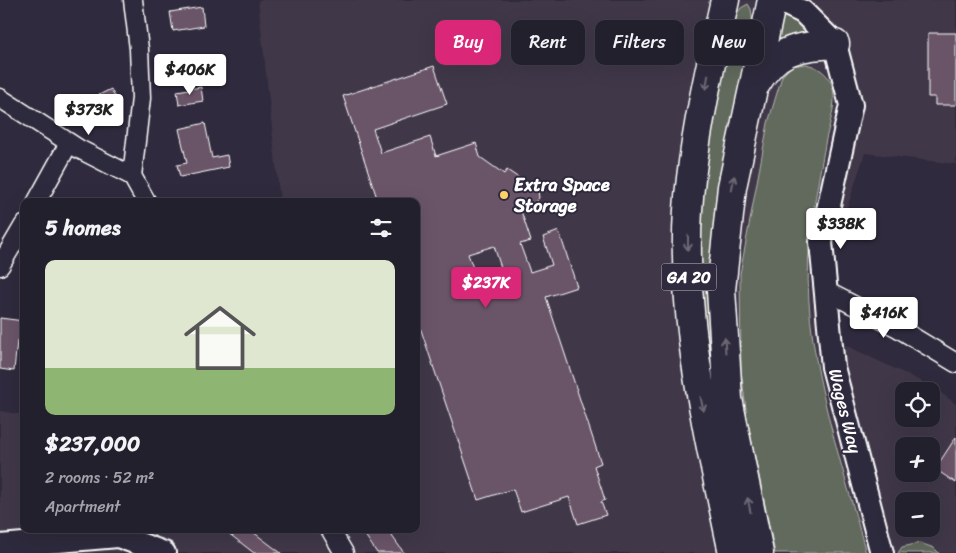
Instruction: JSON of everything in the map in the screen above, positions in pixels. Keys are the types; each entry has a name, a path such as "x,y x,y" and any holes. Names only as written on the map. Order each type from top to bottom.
{"highway":[{"name":"GA 20","path":"725,0 708,77 691,179 688,244 697,382 733,553"},
{"name":"GA 20","path":"759,553 728,399 721,290 732,187 772,0"},
{"path":"751,94 766,67 778,56 795,48 835,44"}],"street":[{"path":"132,176 141,98 139,49 133,0"},
{"path":"778,0 803,12 835,44"},
{"name":"Wages Way","path":"835,44 851,105 821,242 833,367 882,553"},
{"path":"0,98 70,142 132,176 144,198"},
{"path":"39,198 70,142"},
{"path":"0,266 20,232"},
{"path":"826,291 898,328 956,363"},
{"path":"332,533 344,553"},
{"path":"0,546 118,536 164,553"}],"shaded area":[{"path":"258,0 956,0 956,164 865,153 831,257 842,323 839,342 923,382 895,382 895,427 940,427 940,392 956,404 956,553 0,553 0,411 20,414 20,533 420,533 420,198 280,198"}],"green space":[{"path":"748,4 751,9 752,20 732,20 741,8"},
{"path":"781,12 811,29 804,36 795,40 775,43"},
{"path":"806,64 818,68 826,75 832,85 834,98 811,228 808,280 810,320 824,399 866,553 775,553 747,418 741,370 740,274 768,123 782,76 792,66"},
{"path":"722,65 748,65 713,349 703,350 698,204"},
{"path":"920,543 934,548 939,553 898,553 902,547"}],"building":[{"path":"202,7 204,26 173,31 170,12"},
{"path":"928,33 956,33 956,105 935,105 935,97 928,97"},
{"path":"434,66 447,104 373,129 381,153 430,137 436,156 476,143 480,157 504,174 507,170 538,191 539,198 533,204 518,202 531,241 520,244 530,272 552,265 543,237 559,231 577,287 546,297 601,463 594,466 605,500 601,502 606,515 578,524 569,497 521,512 513,489 478,500 420,327 420,198 377,198 343,96","holes":["494,246 503,274 478,282 468,254"]},
{"path":"201,87 203,101 179,105 177,91"},
{"path":"111,89 120,108 106,115 97,96"},
{"path":"205,123 212,158 227,155 229,167 180,177 177,165 187,163 179,129"},
{"path":"0,318 20,320 20,341 17,341 14,371 0,369"},
{"path":"956,437 956,483 940,472 940,461"},
{"path":"228,533 254,533 281,553 254,553"},
{"path":"364,533 390,533 404,553 377,553"}],"place":[{"name":"Extra Space Storage","path":"504,195"}]}
